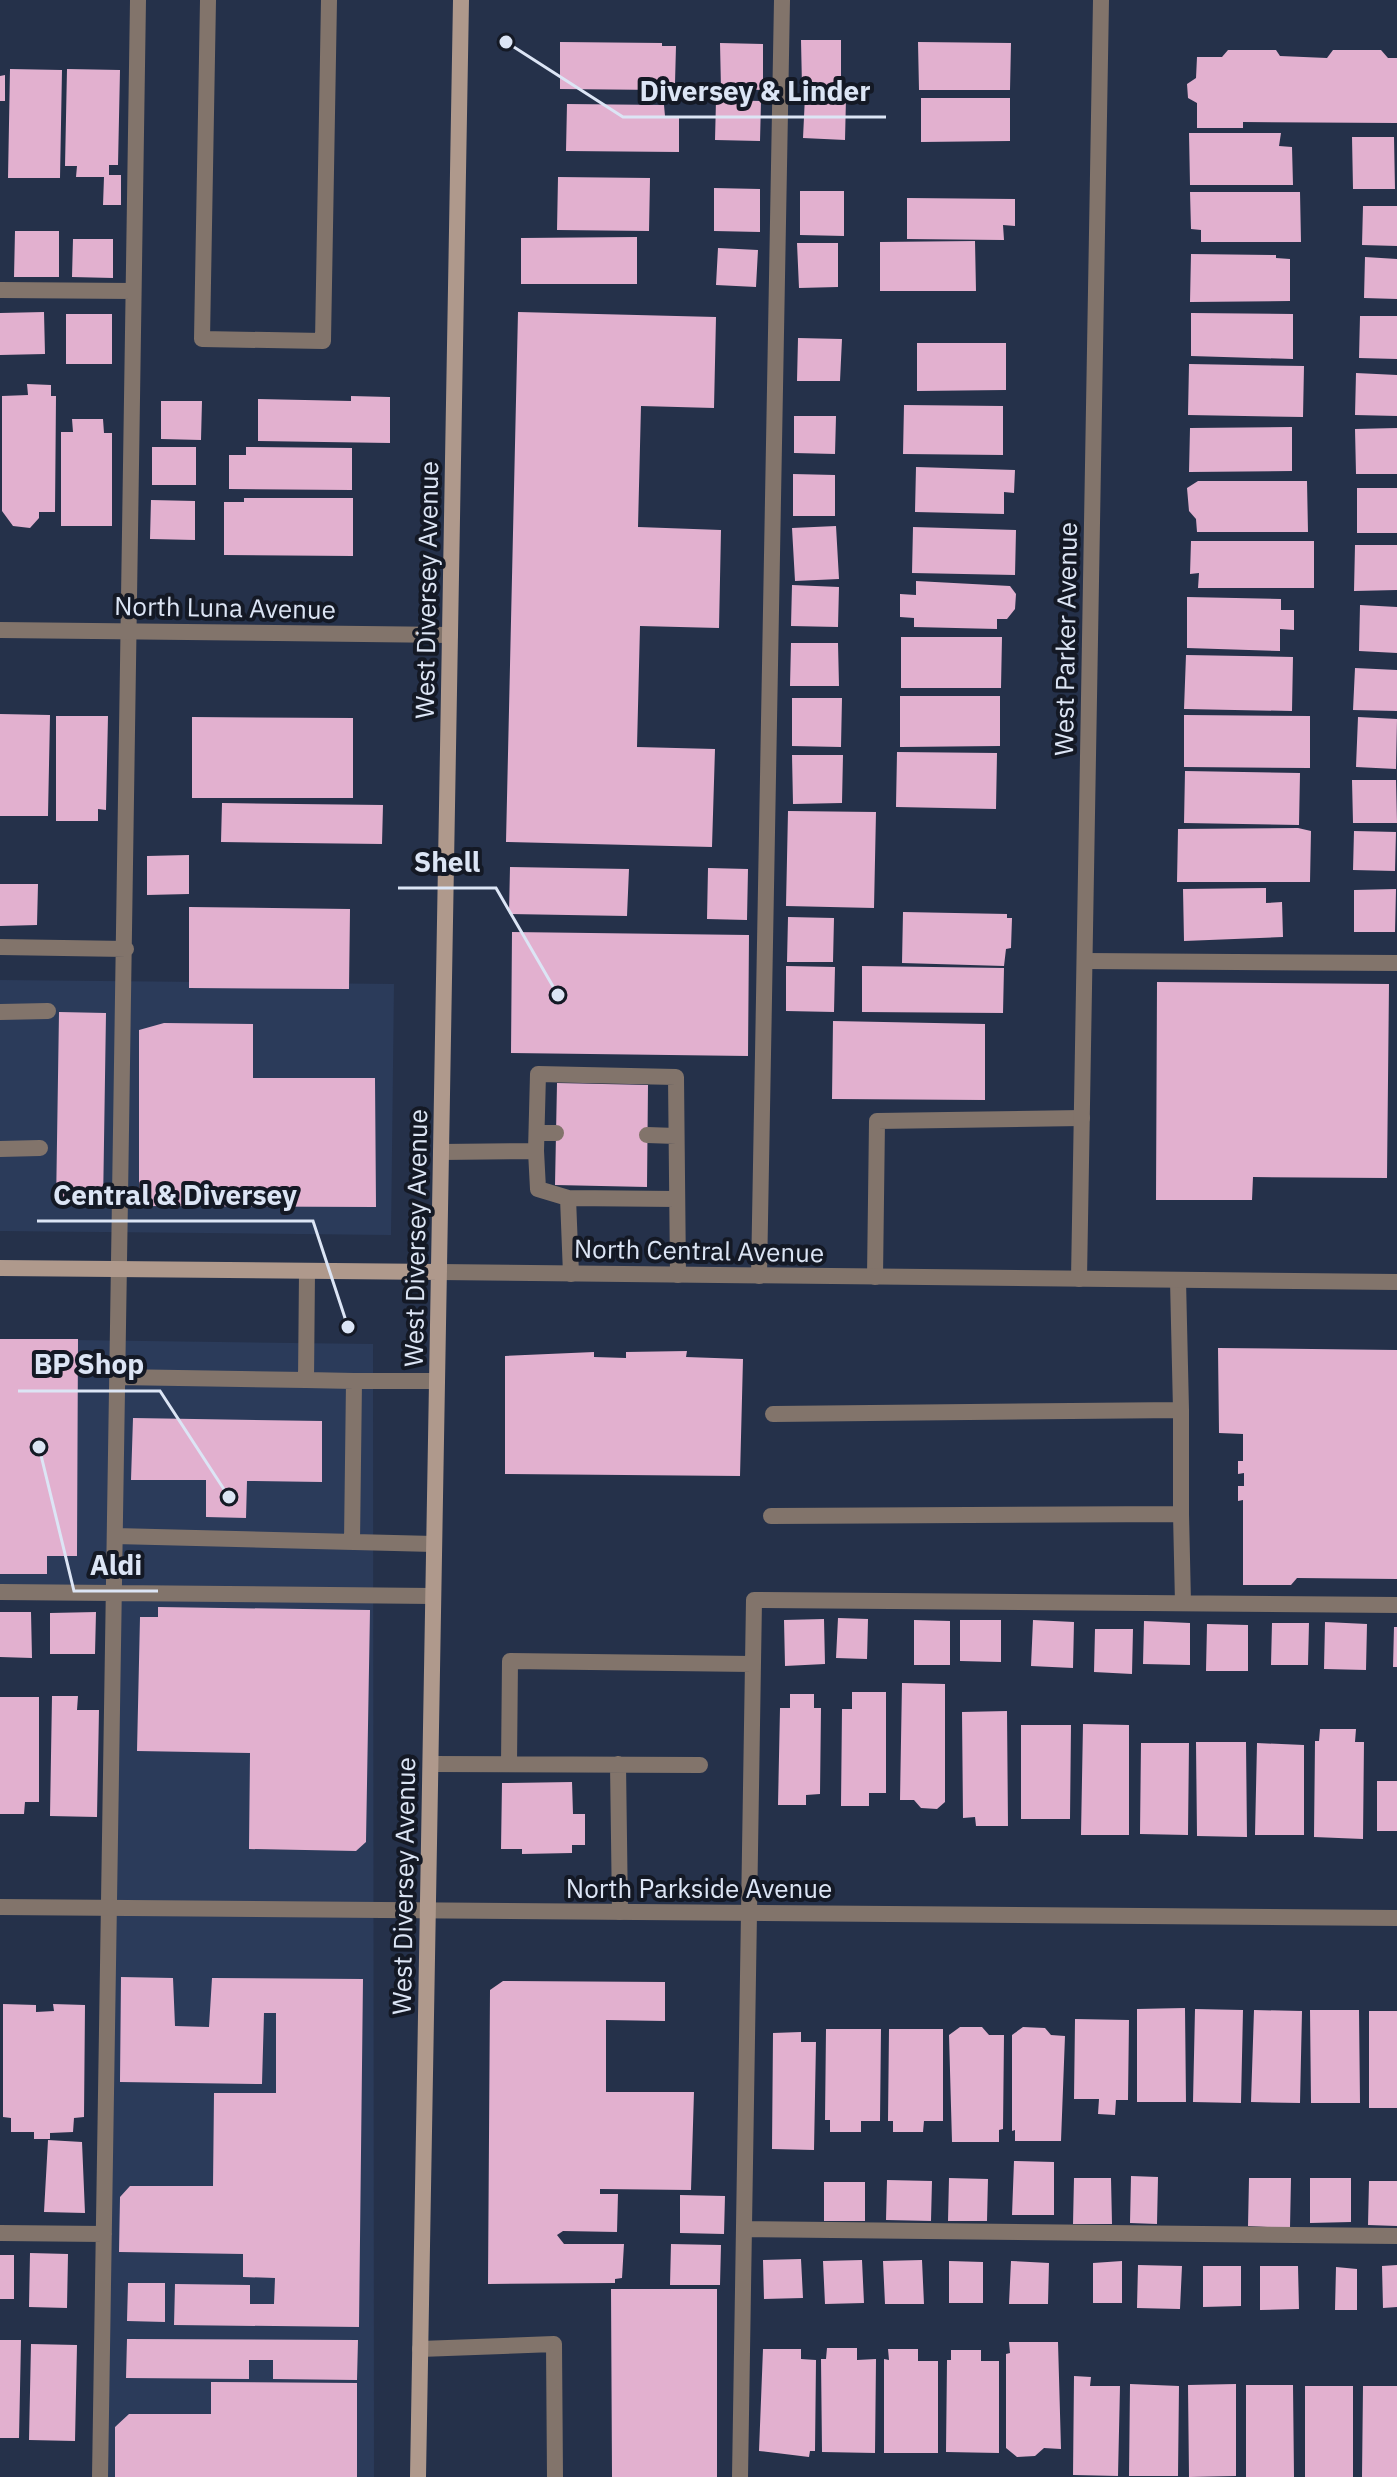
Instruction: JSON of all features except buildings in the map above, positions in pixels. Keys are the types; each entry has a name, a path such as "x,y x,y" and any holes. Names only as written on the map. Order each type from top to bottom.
{"main road":[{"name":"West Diversey Avenue","path":"418,2477 461,0"},
{"name":"North Central Avenue","path":"0,1268 439,1272"}],"street":[{"path":"100,2477 117,1270 126,949 138,0"},
{"path":"208,0 202,339 323,341 329,0"},
{"path":"759,1276 782,0"},
{"name":"West Parker Avenue","path":"1079,1279 1101,0"},
{"path":"0,290 133,291"},
{"name":"North Luna Avenue","path":"0,630 450,635"},
{"path":"0,947 126,949"},
{"path":"1085,961 1397,963"},
{"path":"0,1012 48,1011"},
{"path":"676,1199 568,1198 538,1189 538,1074 676,1077 678,1275"},
{"path":"875,1277 877,1121 1082,1118"},
{"path":"538,1133 556,1133"},
{"path":"647,1135 676,1136"},
{"path":"0,1149 40,1148"},
{"path":"441,1152 536,1151"},
{"path":"568,1198 571,1274"},
{"path":"306,1380 307,1272"},
{"name":"North Central Avenue","path":"439,1272 1397,1282"},
{"path":"1178,1280 1183,1603"},
{"path":"117,1377 437,1381"},
{"path":"352,1542 354,1381"},
{"path":"773,1414 1181,1410"},
{"path":"771,1516 1181,1514"},
{"path":"115,1536 434,1544"},
{"path":"0,1592 433,1596"},
{"path":"740,2477 754,1600 1397,1605"},
{"path":"509,1764 510,1661 752,1664"},
{"path":"431,1764 700,1765"},
{"path":"618,1764 620,1912"},
{"name":"North Parkside Avenue","path":"0,1907 1397,1918"},
{"path":"744,2229 1397,2236"},
{"path":"0,2233 104,2234"},
{"path":"420,2349 554,2344 555,2477"}],"shaded area":[{"path":"0,980 394,984 391,1235 0,1231"},
{"path":"0,1339 373,1344 374,2477 103,2477 116,1588 0,1587"}],"place":[{"name":"Diversey & Linder","path":"506,42"},
{"name":"Shell","path":"558,995"},
{"name":"Central & Diversey","path":"348,1327"},
{"name":"Aldi","path":"39,1447"},
{"name":"BP Shop","path":"229,1497"}]}
